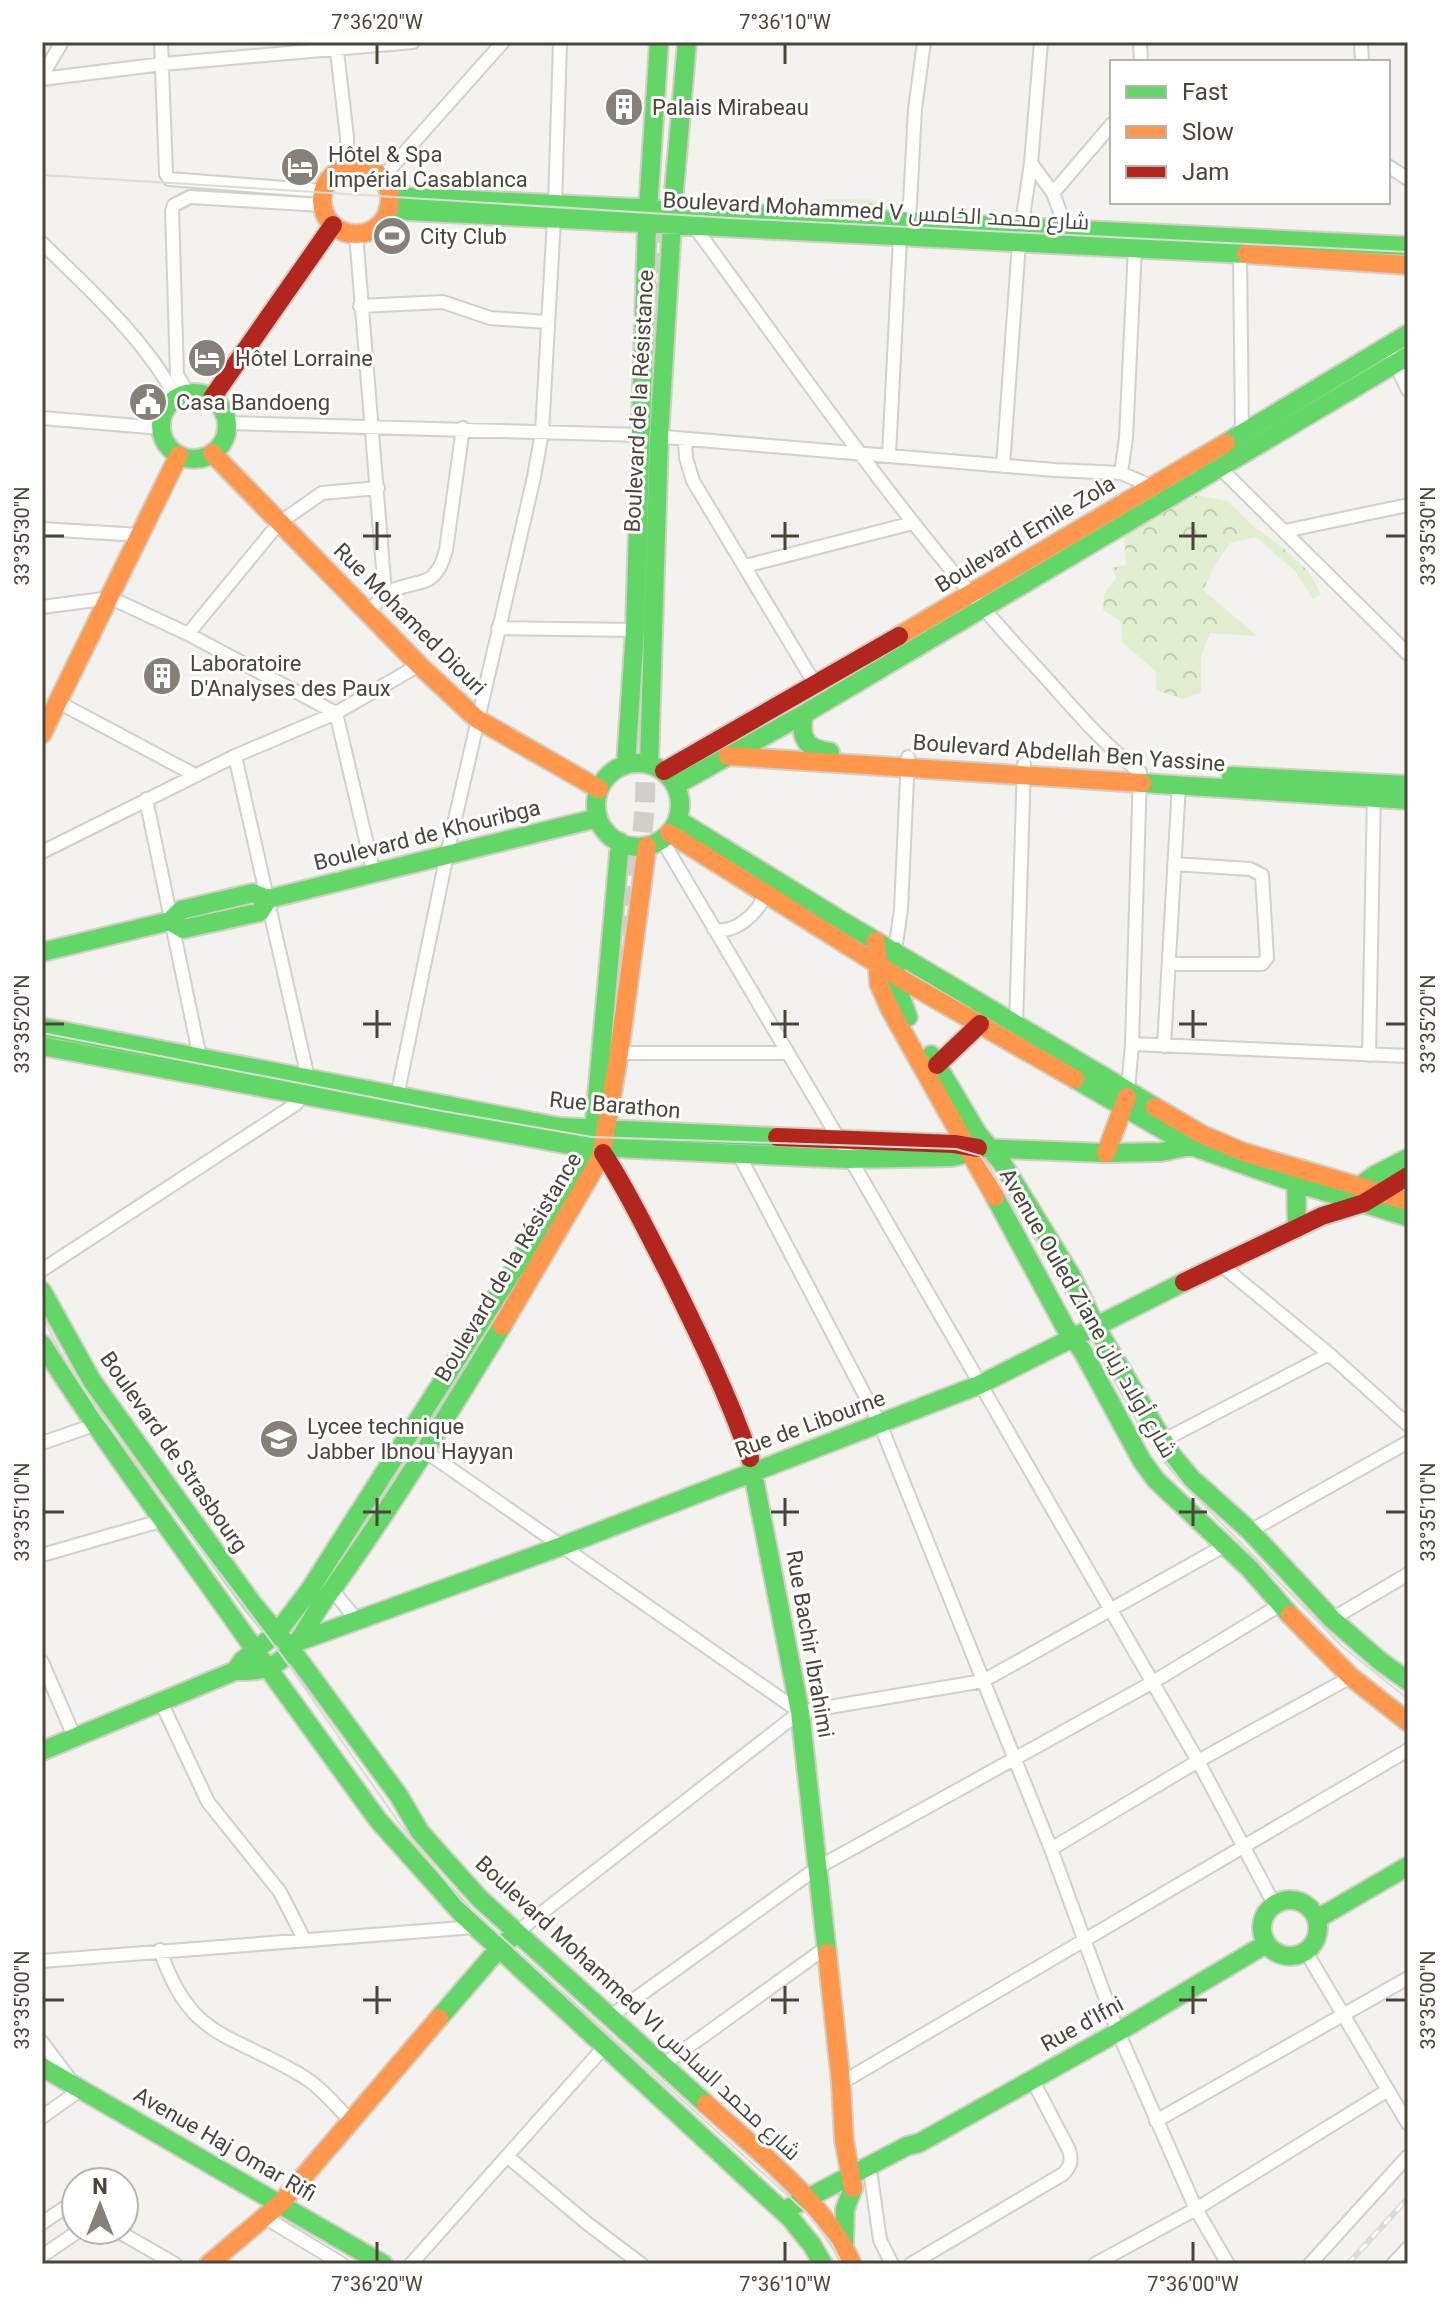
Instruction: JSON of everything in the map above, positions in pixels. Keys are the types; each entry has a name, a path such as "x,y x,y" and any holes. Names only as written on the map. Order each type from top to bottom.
{"main road":[{"name":"Boulevard de la Résistance","path":"659,42 648,217 650,436 663,773"},
{"path":"674,42 669,180 681,42"},
{"name":"Boulevard de la Résistance","path":"626,764 650,436 673,218 687,42"},
{"path":"347,167 365,167 382,178 389,203 375,228 356,234 333,225 322,198 332,176 347,167"},
{"name":"Boulevard Mohammed V شارع محمد الخامس","path":"389,203 1021,235 1135,247 1408,265"},
{"name":"Boulevard Mohammed V شارع محمد الخامس","path":"673,218 694,226 904,230"},
{"path":"212,398 333,225"},
{"name":"Boulevard Mohammed V شارع محمد الخامس","path":"1021,235 1066,228 1408,246"},
{"name":"Boulevard Emile Zola","path":"663,773 815,684 975,602 1219,467 1396,356 1408,334"},
{"name":"Boulevard Emile Zola","path":"663,773 726,755 804,714 1151,486 1242,433 1396,356"},
{"path":"200,393 212,398 223,410 226,423 223,441 212,453 194,458 179,455 165,443 161,428 164,411 182,396 200,393"},
{"name":"Rue Mohamed Diouri","path":"212,453 419,665 477,719 599,789"},
{"path":"42,734 179,455"},
{"name":"Boulevard Abdellah Ben Yassine","path":"804,714 801,738 813,749 908,762"},
{"name":"Boulevard Abdellah Ben Yassine","path":"726,755 908,762 1374,790 1408,800"},
{"path":"626,764 663,773 680,801 664,835 635,847 620,842 605,831 598,818 596,803 599,789 611,772 626,764"},
{"name":"Boulevard Abdellah Ben Yassine","path":"1140,776 1179,784 1374,790 1408,785"},
{"name":"Boulevard de Khouribga","path":"42,952 170,921 183,929 260,912 268,899 598,818"},
{"path":"664,835 980,1024 1201,1134 1362,1194 1408,1217"},
{"path":"664,835 895,951 1016,1025 1126,1098 1191,1146 1344,1197 1380,1192 1408,1176"},
{"name":"Boulevard de la Résistance","path":"42,1741 161,1702 235,1671 243,1660 322,1594 425,1451 513,1308 600,1142 664,835"},
{"name":"Boulevard de la Résistance","path":"235,1671 254,1674 269,1669 296,1645 417,1425 600,1142 620,842"},
{"name":"Avenue Ouled Ziane شارع أولاد زيان","path":"876,941 879,984 890,1009 1148,1471 1250,1569 1280,1605 1351,1677 1408,1722"},
{"name":"Avenue Ouled Ziane شارع أولاد زيان","path":"895,951 898,994 904,1009 978,1134 992,1150 1072,1277 1096,1327 1162,1441 1191,1478 1250,1531 1332,1619 1408,1681"},
{"path":"937,1065 980,1024"},
{"name":"Rue Barathon","path":"42,1027 200,1058 306,1087 397,1097 560,1127 600,1142 840,1141 969,1149"},
{"path":"42,1046 306,1087 566,1145 600,1142 849,1159 952,1157 969,1149 1106,1153 1161,1152 1191,1146"},
{"path":"1106,1153 1126,1098"},
{"name":"Rue Bachir Ibrahimi","path":"600,1142 701,1338 736,1418 754,1470 800,1712 844,2129 860,2177 845,2209 844,2245"},
{"path":"1322,1216 1362,1194 1408,1158"},
{"path":"1296,1183 1297,1228"},
{"path":"1380,1192 1408,1201"},
{"path":"1322,1216 1344,1197"},
{"path":"322,1594 326,1575 569,1198"},
{"name":"Rue de Libourne","path":"296,1645 979,1385 1322,1216"},
{"name":"Boulevard de Strasbourg","path":"42,1291 92,1381 277,1633"},
{"path":"42,1344 94,1425 378,1820 475,1927 787,2215 823,2264"},
{"name":"Boulevard Mohammed VI شارع محمد السادس","path":"277,1633 296,1645 322,1694 399,1796 420,1832 479,1898 611,2016 811,2204 844,2245 852,2264"},
{"path":"42,1751 79,1730"},
{"name":"Boulevard de la Résistance","path":"42,1761 84,1743 79,1730"},
{"path":"1317,1919 1408,1866"},
{"path":"1288,1900 1303,1903 1317,1919 1317,1937 1306,1952 1284,1956 1266,1944 1261,1930 1262,1922 1274,1904 1288,1900"},
{"path":"209,2264 281,2203 350,2120 517,1932"},
{"name":"Rue d'Ifni","path":"787,2215 1118,2032 1266,1944"},
{"name":"Avenue Haj Omar Rifi","path":"42,2067 383,2264"}],"street":[{"path":"42,77 62,42"},
{"path":"161,42 166,174 169,179 322,198"},
{"path":"42,77 336,45 413,42"},
{"path":"382,178 503,42"},
{"path":"397,1097 447,854 528,506 542,432 560,42"},
{"path":"889,455 904,230 924,42"},
{"path":"1003,466 1021,235 1031,163 1041,42"},
{"path":"336,45 347,137 347,167"},
{"path":"1053,193 1110,126"},
{"path":"1031,163 1053,193 1066,228"},
{"path":"1390,167 1408,179"},
{"path":"182,396 177,375 172,211 180,200 190,197 322,198"},
{"path":"694,226 861,454 975,602 1140,776 1132,1044 1126,1098"},
{"path":"356,234 385,593"},
{"path":"42,243 95,295 182,396"},
{"path":"1127,501 1123,474 1135,247"},
{"path":"1240,253 1242,433"},
{"path":"360,306 443,302 490,318 548,322"},
{"path":"1396,356 1408,390"},
{"path":"42,418 161,428"},
{"path":"226,423 650,436 1123,474 1151,486"},
{"path":"369,612 385,593 419,584 440,568 446,550 463,428"},
{"path":"685,440 686,458 693,481 815,684"},
{"path":"1219,467 1408,654"},
{"path":"188,634 279,523 322,493 378,488"},
{"path":"1285,531 1408,505"},
{"path":"745,566 913,523"},
{"path":"42,529 140,535"},
{"path":"42,607 111,598 188,634 336,713 374,874"},
{"path":"498,628 635,630"},
{"path":"42,852 235,756 336,713 419,665"},
{"path":"58,702 195,775"},
{"path":"42,1270 296,1104 306,1087 235,756"},
{"path":"895,951 901,909 908,762"},
{"path":"1016,1025 1023,769"},
{"path":"1164,1046 1179,784"},
{"path":"1369,1055 1374,790"},
{"path":"146,799 200,1058"},
{"path":"664,835 714,929 1153,1682 1274,1904"},
{"path":"1169,964 1247,965 1262,964 1267,958 1262,875 1250,869 1174,864"},
{"path":"714,929 725,931 735,927 759,907 764,893"},
{"path":"1132,1044 1408,1056"},
{"path":"619,1053 786,1053"},
{"path":"738,1153 880,1424 1051,1849 1118,2032 1196,2209 1228,2264"},
{"path":"1220,1264 1329,1354 1408,1425"},
{"path":"1162,1441 1329,1354"},
{"path":"42,1443 94,1425"},
{"path":"1250,1531 1408,1442"},
{"path":"425,1451 800,1712"},
{"path":"42,1555 164,1520"},
{"path":"517,1932 800,1712 983,1681 1224,1546"},
{"path":"1332,1619 1408,1574"},
{"path":"322,1594 357,1620"},
{"path":"611,2016 817,1868 1153,1682 1280,1605"},
{"path":"42,1662 79,1730"},
{"path":"1051,1849 1198,1761 1351,1677"},
{"path":"161,1702 208,1802 280,1892 304,1939"},
{"path":"841,2083 1408,1750"},
{"path":"42,1961 475,1927"},
{"path":"663,2065 824,1949"},
{"path":"160,1950 178,1993 198,2017 225,2038 299,2074 324,2093 350,2120"},
{"path":"1306,1952 1408,2124"},
{"path":"1156,2121 1408,1978"},
{"path":"42,2042 78,2088 42,2117"},
{"path":"411,2264 605,2046"},
{"path":"911,2264 1063,2174 1070,2163 1069,2150 1032,2079"},
{"path":"1095,2264 1110,2260 1196,2209 1388,2090"},
{"path":"507,2156 641,2264"},
{"path":"1310,2264 1408,2156"},
{"path":"860,2177 880,2240 892,2264"},
{"path":"42,2223 60,2214"},
{"path":"264,2217 342,2264"},
{"path":"42,2256 60,2244"},
{"path":"140,2244 175,2264"},
{"path":"1393,2264 1408,2248"}],"green space":[{"path":"825,199 895,200 895,211 823,207"},
{"path":"1198,495 1227,501 1309,572 1321,594 1313,599 1295,571 1256,537 1230,543 1203,590 1257,636 1210,633 1201,656 1201,693 1182,699 1156,690 1157,672 1122,642 1121,621 1103,610 1104,594 1116,578 1112,568 1126,565 1124,529"}],"tunnel":[{"path":"652,363 663,207"},
{"path":"640,742 642,662"},
{"path":"640,862 646,746"},
{"path":"618,965 633,846"}],"tram line":[{"path":"42,175 730,218 1408,252"},
{"path":"42,1033 592,1137 956,1149 981,1156 1038,1244 1140,1427 1184,1485 1343,1647 1408,1699"},
{"path":"42,1316 101,1416 283,1657 402,1827 462,1901 806,2212 832,2244 842,2264"}],"railway":[{"path":"1348,2264 1408,2198"}],"traffic: fast":[{"path":"626,764 635,630 647,224 659,42"},
{"path":"649,764 659,437 674,191 687,42"},
{"path":"390,196 1408,246"},
{"path":"388,210 1246,254"},
{"path":"1226,443 1408,334"},
{"path":"676,785 804,714 1408,356"},
{"path":"194,393 207,396 217,403 224,413 227,426 224,439 217,449 207,456 194,459 181,456 171,449 164,439 161,426 164,413 171,403 181,396 194,393"},
{"path":"804,714 806,741 815,748 830,752"},
{"path":"638,763 654,766 668,775 677,789 680,805 677,821 668,835 654,844 638,847 622,844 608,835 599,821 596,805 599,789 608,775 622,766 638,763"},
{"path":"1231,776 1408,785"},
{"path":"1142,783 1408,800"},
{"path":"42,952 170,921 181,910 253,893 268,899 598,818"},
{"path":"678,820 1155,1107"},
{"path":"235,1671 243,1660 277,1633 309,1591 589,1152 594,1130 620,842"},
{"path":"170,921 183,929 260,912 268,899"},
{"path":"895,951 896,984 908,1017"},
{"path":"42,1027 560,1127 777,1137"},
{"path":"42,1046 575,1146 849,1159 952,1157 974,1152"},
{"path":"931,1055 978,1134 1002,1163 1072,1277 1096,1327 1171,1454 1191,1478 1250,1531 1332,1619 1408,1681"},
{"path":"1075,1079 1191,1146 1296,1183 1408,1217"},
{"path":"978,1148 1106,1153 1161,1152 1191,1146"},
{"path":"1349,1194 1375,1175 1408,1158"},
{"path":"1296,1183 1297,1228"},
{"path":"995,1197 1142,1461 1156,1480 1250,1569 1290,1615"},
{"path":"300,1641 562,1546 979,1385 1184,1282"},
{"path":"42,1291 92,1381 277,1633"},
{"path":"42,1751 235,1671 265,1668 281,1660 298,1642 391,1503 502,1326"},
{"path":"42,1344 255,1650"},
{"path":"750,1458 800,1712 827,1953"},
{"path":"285,1641 399,1796 420,1832 479,1898 706,2104"},
{"path":"262,1660 378,1820 464,1916 791,2219 823,2264"},
{"path":"1317,1919 1408,1866"},
{"path":"1290,1900 1310,1908 1318,1928 1310,1948 1290,1956 1270,1948 1262,1928 1270,1908 1290,1900"},
{"path":"439,2018 517,1932"},
{"path":"783,2211 907,2146 919,2143 1118,2032 1266,1944"},
{"path":"42,2067 383,2264"},
{"path":"844,2245 845,2209 853,2188"}],"traffic: slow":[{"path":"356,166 380,176 390,200 380,224 356,234 332,224 322,200 332,176 356,166"},
{"path":"1246,254 1408,265"},
{"path":"899,636 1226,443"},
{"path":"212,453 419,665 477,719 599,789"},
{"path":"42,734 179,455"},
{"path":"728,756 1142,783"},
{"path":"669,833 906,982 1075,1079"},
{"path":"502,1326 601,1157 619,1053 647,846"},
{"path":"876,941 879,984 890,1009 995,1197"},
{"path":"1106,1153 1127,1097"},
{"path":"1155,1107 1201,1134 1243,1152 1408,1201"},
{"path":"1290,1615 1351,1677 1408,1722"},
{"path":"827,1953 844,2140 853,2188"},
{"path":"209,2264 281,2203 439,2018"},
{"path":"706,2104 807,2198 825,2219 852,2264"}],"traffic: jam":[{"path":"212,398 333,225"},
{"path":"664,771 899,636"},
{"path":"937,1065 980,1024"},
{"path":"777,1137 954,1144 978,1148"},
{"path":"603,1153 668,1272 722,1387 750,1458"},
{"path":"1184,1282 1322,1216 1364,1203 1408,1176"}],"place":[{"name":"Palais Mirabeau","path":"624,107"},
{"name":"Hôtel & Spa Impérial Casablanca","path":"300,167"},
{"name":"City Club","path":"392,236"},
{"name":"Hôtel Lorraine","path":"207,358"},
{"name":"Casa Bandoeng","path":"148,402"},
{"name":"Laboratoire D'Analyses des Paux","path":"162,676"},
{"name":"Lycee technique Jabber Ibnou Hayyan","path":"279,1439"}]}
